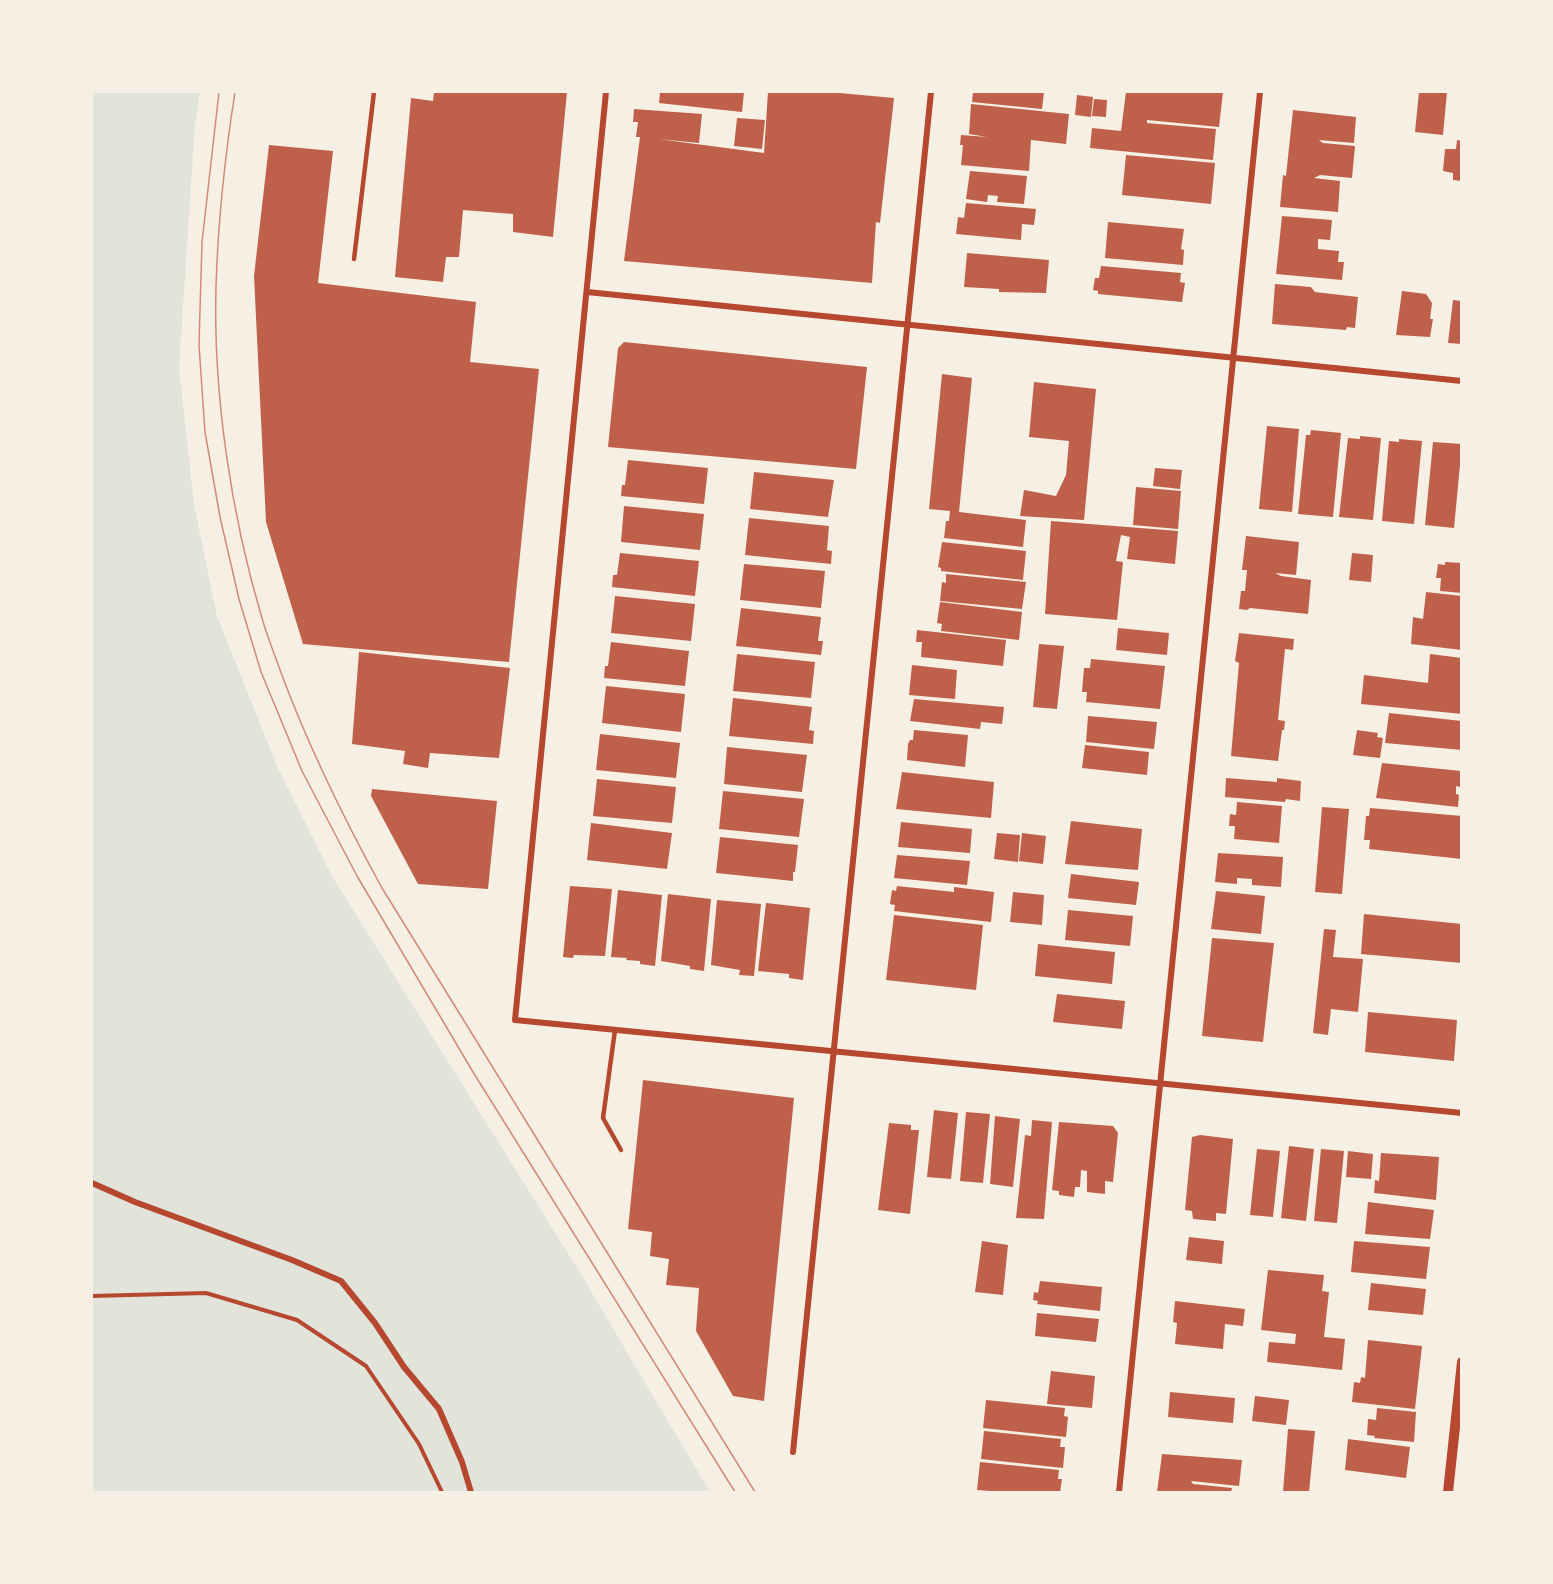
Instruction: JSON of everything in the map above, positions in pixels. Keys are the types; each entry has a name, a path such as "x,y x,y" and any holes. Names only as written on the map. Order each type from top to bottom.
{"street":[{"path":"606,92 515,1020 1461,1113"},
{"path":"793,1452 931,92"},
{"path":"1119,1492 1260,92"},
{"path":"587,292 1461,381"},
{"path":"92,1183 135,1202 292,1260 341,1281 375,1323 404,1367 439,1409 462,1462 471,1492"},
{"path":"1448,1492 1461,1362"}],"lane":[{"path":"354,259 374,92"},
{"path":"615,1030 603,1118 621,1150"}],"path":[{"path":"92,1296 206,1293 297,1320 366,1366 419,1444 442,1492"}],"shaded area":[{"path":"92,92 200,92 195,125 179,368 194,504 217,616 278,768 333,878 576,1266 710,1492 92,1492"}],"building":[{"path":"434,92 567,92 553,237 513,232 513,214 463,210 459,257 446,257 443,282 395,277 411,98 433,101"},
{"path":"660,92 744,92 742,112 659,103"},
{"path":"768,92 829,92 894,98 880,223 876,222 872,283 624,261 640,137 636,137 638,122 633,122 634,109 702,114 699,143 658,139 764,153"},
{"path":"973,92 1044,92 1042,109 972,102"},
{"path":"1126,92 1223,92 1219,127 1147,120 1147,123 1216,129 1213,160 1090,148 1092,128 1121,131"},
{"path":"1419,92 1447,92 1443,135 1415,132"},
{"path":"1077,95 1093,97 1091,117 1075,115"},
{"path":"1094,99 1107,100 1106,117 1092,116"},
{"path":"971,104 1069,114 1066,144 1031,140 1029,171 961,165 963,145 960,145 961,135 987,137 969,134"},
{"path":"1293,110 1356,117 1354,143 1319,140 1323,143 1355,146 1352,178 1320,175 1314,178 1340,181 1338,212 1280,207 1283,175 1286,176"},
{"path":"737,118 765,120 762,149 734,146"},
{"path":"1457,140 1462,141 1462,181 1453,180 1453,173 1443,171 1445,149 1456,149"},
{"path":"269,145 333,151 318,283 476,302 470,362 539,369 509,662 303,644 266,522 254,276"},
{"path":"1126,155 1215,163 1211,204 1122,195"},
{"path":"970,171 1027,176 1024,204 997,202 998,196 988,195 987,202 966,199"},
{"path":"966,203 1036,209 1034,225 1022,224 1021,240 956,234 958,217 964,218"},
{"path":"1282,216 1332,220 1330,240 1318,239 1318,249 1339,251 1338,262 1344,262 1342,280 1276,274"},
{"path":"1108,222 1184,229 1181,249 1184,250 1183,265 1105,258"},
{"path":"967,253 1049,260 1046,293 999,292 999,289 964,287"},
{"path":"1101,266 1181,273 1180,282 1185,283 1182,302 1098,294 1098,291 1093,290 1095,278 1099,278"},
{"path":"1275,284 1311,287 1315,292 1358,297 1355,328 1347,327 1346,330 1272,324"},
{"path":"1402,291 1426,294 1432,303 1430,319 1433,319 1430,337 1396,335"},
{"path":"1453,300 1462,301 1462,344 1448,343"},
{"path":"624,342 867,367 856,469 608,447 618,348"},
{"path":"942,374 972,378 959,512 1026,520 1023,547 944,538 950,511 929,509"},
{"path":"1034,382 1096,389 1084,520 1020,516 1024,490 1056,496 1066,475 1069,441 1029,437"},
{"path":"1267,426 1299,429 1292,512 1259,509"},
{"path":"1311,430 1341,433 1333,517 1298,514 1306,435 1310,435"},
{"path":"1360,436 1381,438 1373,520 1339,517 1348,438 1360,439"},
{"path":"1399,439 1422,441 1414,524 1382,521 1389,441 1399,442"},
{"path":"1433,442 1462,444 1454,528 1425,525"},
{"path":"628,460 708,468 704,504 621,496 622,485 625,485"},
{"path":"1155,468 1182,470 1180,489 1153,486"},
{"path":"754,472 834,480 828,517 750,509"},
{"path":"1136,487 1181,491 1178,529 1133,525"},
{"path":"624,506 704,514 700,550 621,542"},
{"path":"749,518 829,526 827,550 832,551 831,564 745,555"},
{"path":"1051,521 1178,531 1175,564 1127,559 1130,537 1121,535 1116,561 1123,562 1117,620 1045,614"},
{"path":"1246,536 1299,542 1296,575 1275,573 1311,580 1308,614 1239,609 1241,591 1245,591 1247,570 1242,570"},
{"path":"942,542 1026,551 1023,580 941,571 938,567"},
{"path":"620,553 699,561 695,596 612,587 613,575 617,575"},
{"path":"1352,553 1373,555 1371,582 1349,580"},
{"path":"1445,562 1462,563 1462,593 1440,591 1441,578 1436,578 1438,564 1445,565"},
{"path":"744,564 825,571 821,608 740,600"},
{"path":"946,574 1026,582 1022,609 940,601 942,582 946,583"},
{"path":"1426,592 1462,596 1462,650 1411,644 1413,617 1423,619"},
{"path":"615,596 695,604 691,641 611,633"},
{"path":"940,602 1022,612 1019,640 941,631 942,624 937,623"},
{"path":"741,608 821,617 818,641 823,641 821,655 736,646"},
{"path":"1118,628 1169,633 1167,655 1116,650"},
{"path":"917,630 1006,640 1003,666 921,657 922,642 916,642"},
{"path":"1239,633 1294,639 1293,650 1285,649 1278,720 1285,721 1278,761 1231,756 1239,663 1235,661"},
{"path":"611,642 689,651 685,686 604,678"},
{"path":"1039,644 1064,646 1057,709 1033,707"},
{"path":"359,652 510,668 499,758 430,753 428,768 403,764 405,751 352,744"},
{"path":"737,654 815,662 811,698 733,691"},
{"path":"1430,654 1462,658 1462,714 1361,704 1364,675 1428,683"},
{"path":"1091,659 1165,666 1160,709 1086,702 1087,692 1082,692 1084,668 1090,668"},
{"path":"912,665 957,670 955,699 909,695"},
{"path":"606,686 685,694 681,732 602,723"},
{"path":"733,698 812,707 809,730 814,731 813,744 729,736"},
{"path":"914,699 1004,707 1002,724 981,722 980,729 910,721"},
{"path":"1389,713 1462,721 1462,750 1385,743"},
{"path":"1088,716 1157,722 1154,749 1086,742"},
{"path":"914,730 968,735 965,767 907,760 908,744 910,740 913,740"},
{"path":"1357,730 1378,733 1377,737 1383,738 1380,758 1353,755"},
{"path":"600,734 680,743 676,778 596,770"},
{"path":"1085,745 1149,752 1147,775 1082,768"},
{"path":"727,747 807,755 802,792 724,784"},
{"path":"1382,763 1461,771 1462,785 1456,786 1456,794 1459,795 1458,807 1376,798"},
{"path":"902,772 994,782 991,818 896,809"},
{"path":"1226,778 1277,782 1277,778 1301,781 1300,801 1225,797"},
{"path":"597,779 676,787 672,823 593,816"},
{"path":"372,789 497,801 488,889 418,884 371,796"},
{"path":"723,791 804,799 799,837 719,829"},
{"path":"1237,802 1282,806 1279,843 1234,839 1235,826 1229,826 1230,814 1236,815"},
{"path":"1322,807 1349,809 1342,894 1315,892"},
{"path":"1370,808 1462,816 1462,859 1369,849 1370,840 1364,840 1366,816 1369,816"},
{"path":"1071,821 1142,829 1138,870 1065,864"},
{"path":"901,822 972,829 970,853 898,847"},
{"path":"591,823 672,833 667,869 587,860"},
{"path":"997,833 1020,835 1018,862 994,859"},
{"path":"1022,833 1046,836 1043,864 1019,861"},
{"path":"720,837 798,845 793,881 716,873"},
{"path":"1218,853 1283,857 1281,887 1252,885 1252,879 1237,878 1237,884 1215,882"},
{"path":"897,855 970,861 967,885 894,878"},
{"path":"1071,874 1139,882 1136,905 1068,898"},
{"path":"570,886 612,889 605,956 563,957"},
{"path":"897,886 954,892 954,887 994,892 991,922 894,911 895,905 890,904 892,890 896,891"},
{"path":"618,890 662,895 655,966 640,964 640,961 626,960 627,958 611,957"},
{"path":"1216,891 1265,896 1261,934 1211,929"},
{"path":"1013,892 1044,895 1042,925 1010,922"},
{"path":"668,894 711,899 704,971 661,961"},
{"path":"717,900 761,904 754,976 739,975 740,970 711,965"},
{"path":"766,903 810,908 803,980 789,978 789,974 758,971"},
{"path":"1068,910 1133,916 1130,946 1065,940"},
{"path":"1364,914 1462,924 1462,963 1361,954"},
{"path":"894,915 983,925 976,990 886,980"},
{"path":"1324,929 1336,930 1333,957 1363,959 1358,1012 1331,1009 1328,1035 1313,1033"},
{"path":"1212,938 1274,943 1263,1042 1202,1036"},
{"path":"1038,944 1115,952 1112,984 1035,976"},
{"path":"1057,994 1125,1001 1122,1029 1053,1022"},
{"path":"1368,1012 1457,1020 1454,1061 1365,1052"},
{"path":"643,1080 794,1098 764,1401 733,1396 696,1331 699,1288 666,1285 669,1259 650,1256 652,1232 628,1229"},
{"path":"934,1110 958,1113 951,1179 927,1177"},
{"path":"966,1112 990,1114 983,1183 960,1181"},
{"path":"995,1116 1020,1119 1013,1187 990,1184"},
{"path":"1032,1120 1052,1122 1044,1219 1016,1218 1025,1135 1031,1136"},
{"path":"1059,1122 1113,1126 1118,1133 1113,1182 1105,1181 1105,1194 1087,1192 1087,1171 1081,1170 1080,1187 1075,1187 1074,1197 1059,1195 1059,1191 1052,1190"},
{"path":"889,1123 911,1125 911,1130 919,1130 910,1214 878,1210"},
{"path":"1200,1135 1233,1139 1226,1214 1216,1213 1216,1221 1193,1219 1192,1211 1185,1210 1192,1137"},
{"path":"1289,1146 1314,1149 1306,1221 1281,1218"},
{"path":"1257,1149 1280,1151 1273,1217 1250,1215"},
{"path":"1321,1149 1344,1151 1337,1223 1314,1221"},
{"path":"1348,1151 1373,1154 1371,1179 1346,1177"},
{"path":"1381,1153 1439,1157 1436,1200 1374,1193 1375,1180 1379,1181"},
{"path":"1368,1202 1434,1210 1430,1239 1365,1234"},
{"path":"1189,1237 1224,1241 1222,1264 1186,1260"},
{"path":"982,1241 1008,1245 1003,1295 975,1292"},
{"path":"1354,1241 1430,1247 1426,1279 1351,1272"},
{"path":"1268,1270 1324,1275 1322,1291 1329,1292 1324,1337 1345,1339 1342,1370 1267,1362 1269,1342 1295,1344 1296,1334 1261,1330"},
{"path":"1040,1281 1102,1287 1100,1311 1037,1304 1038,1301 1033,1300 1034,1292 1038,1293"},
{"path":"1371,1283 1426,1289 1423,1315 1368,1310"},
{"path":"1175,1301 1245,1309 1243,1326 1225,1324 1223,1349 1175,1344 1177,1323 1173,1322"},
{"path":"1037,1313 1099,1319 1096,1342 1035,1336"},
{"path":"1368,1340 1422,1346 1415,1409 1352,1402 1354,1382 1360,1383 1361,1377 1365,1378"},
{"path":"1051,1371 1095,1376 1092,1408 1047,1404"},
{"path":"1170,1392 1235,1398 1233,1423 1168,1417"},
{"path":"1255,1396 1289,1400 1286,1425 1252,1421"},
{"path":"986,1400 1065,1408 1064,1416 1068,1417 1066,1437 983,1428"},
{"path":"1377,1408 1416,1412 1414,1442 1374,1438 1375,1436 1367,1435 1368,1419 1376,1420"},
{"path":"1288,1429 1315,1431 1309,1492 1283,1492"},
{"path":"984,1431 1061,1439 1060,1447 1065,1447 1063,1468 981,1459"},
{"path":"1348,1439 1410,1447 1406,1478 1345,1470"},
{"path":"1162,1454 1242,1460 1239,1486 1191,1481 1193,1484 1232,1488 1231,1492 1157,1492"},
{"path":"980,1462 1059,1470 1058,1479 1062,1479 1060,1492 977,1490"}],"tram line":[{"path":"219,92 202,242 199,345 205,432 220,517 239,599 261,672 302,771 357,876 473,1072 735,1492"},
{"path":"235,92 218,237 216,327 221,411 241,538 264,625 280,670 327,781 382,888 755,1492"}]}
